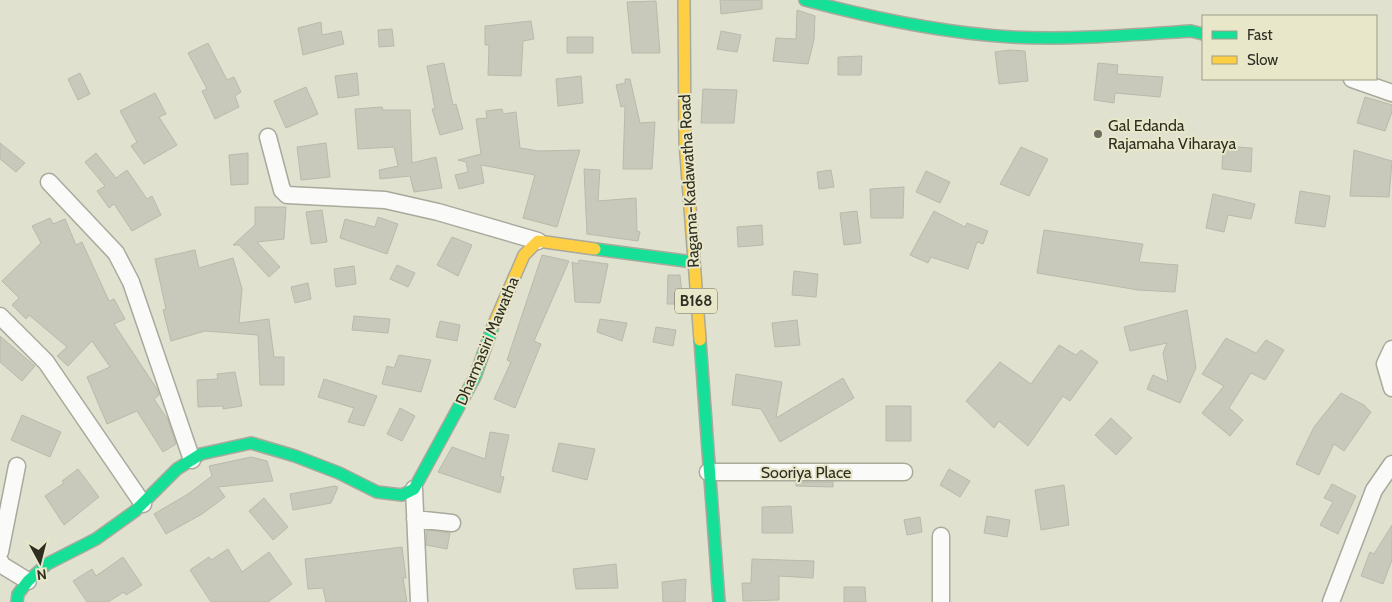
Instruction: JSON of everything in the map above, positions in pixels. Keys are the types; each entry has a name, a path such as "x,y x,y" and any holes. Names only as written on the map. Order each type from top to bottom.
{"street":[{"name":"Ragama-Kadawatha Road","path":"684,0 684,141 719,602"},
{"path":"805,0 857,14 986,35 1068,38 1192,31 1202,34"},
{"path":"1355,80 1392,93"},
{"path":"268,137 282,190 287,195 385,200 438,212 538,241 693,262"},
{"path":"50,182 116,253 131,282 192,460"},
{"name":"Dharmasiri Mawatha","path":"414,490 475,377 491,331 524,255 538,241"},
{"path":"0,316 46,362 143,504"},
{"path":"1392,350 1385,364 1392,388"},
{"path":"17,602 18,594 28,581 47,564 96,539 143,504 177,469 201,454 251,444 339,473 377,492 402,495 414,490 419,602"},
{"path":"1331,602 1374,490 1392,464"},
{"path":"0,552 17,466"},
{"name":"Sooriya Place","path":"708,472 904,472"},
{"path":"415,519 452,523"},
{"path":"940,536 941,602"},
{"path":"0,561 2,565 28,581"}],"building":[{"path":"720,0 762,0 762,9 721,14"},
{"path":"656,1 660,53 632,53 627,2"},
{"path":"797,10 815,16 814,40 808,64 773,61 776,38 796,39"},
{"path":"531,21 534,39 523,41 521,76 488,75 489,45 485,45 485,26"},
{"path":"321,22 322,35 341,31 344,44 303,55 298,28"},
{"path":"392,29 394,46 379,47 378,30"},
{"path":"721,31 741,35 737,52 717,49"},
{"path":"567,37 593,37 593,53 567,53"},
{"path":"208,43 227,80 234,77 241,92 235,96 239,107 215,119 202,91 207,89 188,53"},
{"path":"1025,51 1028,81 999,84 995,52"},
{"path":"862,56 861,75 838,75 838,57"},
{"path":"444,63 453,105 456,104 463,129 440,135 432,109 435,109 427,66"},
{"path":"1098,63 1118,65 1117,74 1163,77 1160,97 1115,93 1114,103 1094,100"},
{"path":"80,73 90,94 78,100 68,79"},
{"path":"357,73 359,95 338,98 335,76"},
{"path":"581,76 583,103 558,106 556,79"},
{"path":"625,79 630,79 640,123 655,122 652,169 623,169 625,106 621,107 616,85 625,83"},
{"path":"306,87 318,114 286,128 274,101"},
{"path":"703,89 737,90 734,123 701,123"},
{"path":"155,93 166,114 159,117 177,145 144,164 131,146 137,142 120,111"},
{"path":"1365,97 1392,105 1392,112 1385,131 1357,123"},
{"path":"382,107 383,110 410,110 412,163 436,157 442,188 414,192 410,176 380,179 379,170 398,166 394,147 358,149 355,109"},
{"path":"502,109 503,114 516,112 520,148 539,151 580,150 557,227 523,218 535,175 481,165 484,183 459,189 455,175 468,172 466,162 458,160 481,154 476,119 487,118 486,111"},
{"path":"0,143 25,163 16,172 0,159"},
{"path":"326,143 330,177 301,180 297,147"},
{"path":"1223,146 1252,148 1251,172 1222,169"},
{"path":"1021,147 1048,159 1029,196 1000,184"},
{"path":"1354,150 1392,161 1389,197 1350,196"},
{"path":"96,153 116,178 127,170 147,199 152,196 161,215 132,231 114,204 109,208 97,191 105,186 85,162"},
{"path":"248,153 248,184 231,185 229,155"},
{"path":"584,169 600,170 598,201 636,198 637,231 640,232 638,241 587,234"},
{"path":"831,170 834,187 819,189 817,172"},
{"path":"926,171 950,182 940,203 916,192"},
{"path":"904,187 903,218 871,218 870,189"},
{"path":"1300,191 1330,196 1325,227 1295,223"},
{"path":"1213,194 1255,204 1251,219 1228,215 1224,232 1206,228"},
{"path":"255,207 286,207 284,239 257,242 280,267 269,277 239,245 233,245 255,225"},
{"path":"322,210 327,242 311,244 306,212"},
{"path":"857,211 861,243 844,245 840,213"},
{"path":"934,211 965,227 967,223 988,231 983,244 977,242 968,269 931,257 928,263 910,255"},
{"path":"378,217 398,224 387,254 340,238 345,219 375,227"},
{"path":"50,218 53,224 65,219 76,245 82,242 109,301 114,299 125,319 114,324 157,389 159,395 154,399 168,420 176,444 163,452 137,411 107,424 87,377 110,367 92,341 68,366 57,356 67,347 29,315 26,319 12,305 19,298 2,281 41,243 32,226"},
{"path":"762,225 763,245 738,247 737,227"},
{"path":"1044,230 1143,244 1139,262 1178,265 1175,292 1138,290 1037,273"},
{"path":"452,237 472,245 458,276 437,265"},
{"path":"195,250 199,268 233,258 242,289 239,323 269,319 274,357 284,357 284,385 260,385 258,335 205,331 171,341 163,310 166,309 155,259"},
{"path":"542,255 569,261 534,341 541,344 515,408 494,399 511,362 507,360"},
{"path":"579,260 608,264 600,303 575,302 572,262 578,264"},
{"path":"397,265 415,273 408,287 390,279"},
{"path":"354,266 356,284 336,287 334,269"},
{"path":"794,271 818,274 816,297 792,295"},
{"path":"668,275 680,275 683,304 667,304"},
{"path":"308,283 311,299 295,303 291,287"},
{"path":"1187,310 1196,368 1180,403 1147,389 1153,375 1168,382 1163,353 1167,343 1130,351 1124,327"},
{"path":"354,316 390,319 388,333 352,330"},
{"path":"600,319 627,323 622,341 597,332"},
{"path":"797,320 800,345 775,347 772,323"},
{"path":"440,321 460,325 457,341 436,337"},
{"path":"656,327 676,330 673,346 653,342"},
{"path":"0,336 35,366 22,381 0,362"},
{"path":"1226,338 1256,353 1266,340 1284,350 1265,380 1251,373 1229,408 1243,420 1230,436 1202,413 1224,386 1202,374"},
{"path":"1059,345 1076,355 1081,350 1098,362 1070,401 1063,396 1028,446 999,421 994,428 966,401 1000,362 1031,384"},
{"path":"399,355 431,360 421,392 382,384 387,366 394,368"},
{"path":"235,372 242,406 223,409 223,406 198,407 197,380 218,379 217,374"},
{"path":"736,374 782,382 776,418 843,378 854,398 780,442 761,409 732,405"},
{"path":"324,379 377,396 364,426 348,422 354,408 318,397"},
{"path":"1341,393 1364,405 1371,412 1344,451 1334,444 1319,475 1296,464 1314,427"},
{"path":"886,406 911,406 911,441 886,441"},
{"path":"400,408 415,416 402,441 387,434"},
{"path":"22,415 61,432 50,457 11,440"},
{"path":"1111,418 1132,438 1116,455 1095,435"},
{"path":"490,432 509,435 500,476 504,477 500,493 438,472 452,447 485,459"},
{"path":"559,443 595,449 587,480 552,471"},
{"path":"251,457 267,461 273,481 218,487 225,497 202,514 166,534 154,514 188,494 212,476 209,466"},
{"path":"78,469 99,497 64,525 45,496 64,483 62,481"},
{"path":"949,469 970,481 960,497 940,485"},
{"path":"796,482 833,482 833,487 796,486"},
{"path":"1332,484 1356,496 1338,534 1320,525 1333,502 1324,498"},
{"path":"1064,485 1069,525 1041,530 1035,490"},
{"path":"338,487 331,503 293,510 290,494"},
{"path":"264,498 288,527 273,540 249,511"},
{"path":"791,506 793,533 762,533 762,507"},
{"path":"987,516 1010,520 1007,537 984,533"},
{"path":"920,517 922,532 907,535 904,520"},
{"path":"1392,525 1392,560 1383,584 1361,576 1370,552 1374,554"},
{"path":"427,530 450,533 447,549 426,545"},
{"path":"402,547 406,578 403,578 407,602 326,602 323,588 308,589 305,559"},
{"path":"228,549 242,572 269,552 292,584 268,602 211,602 190,570 209,557 211,560"},
{"path":"123,557 142,585 126,595 124,592 108,602 87,602 73,581 92,569 96,576"},
{"path":"752,559 814,561 813,578 779,576 779,600 743,601 742,583 751,583"},
{"path":"616,564 618,588 576,589 573,569"},
{"path":"686,579 685,602 663,602 662,582"},
{"path":"844,587 865,587 866,602 844,602"}],"traffic: fast":[{"path":"805,0 907,24 986,35 1056,38 1191,31 1202,34"},
{"path":"595,249 693,262"},
{"path":"17,602 18,594 28,581 47,564 96,539 135,511 177,469 201,454 251,443 295,456 339,473 377,492 402,495 414,489 475,377 493,326"},
{"path":"700,340 719,602"}],"traffic: slow":[{"path":"684,0 685,141 700,340"},
{"path":"493,326 524,255 538,241 595,249"}],"place":[{"name":"Gal Edanda Rajamaha Viharaya","path":"1098,134"}]}
